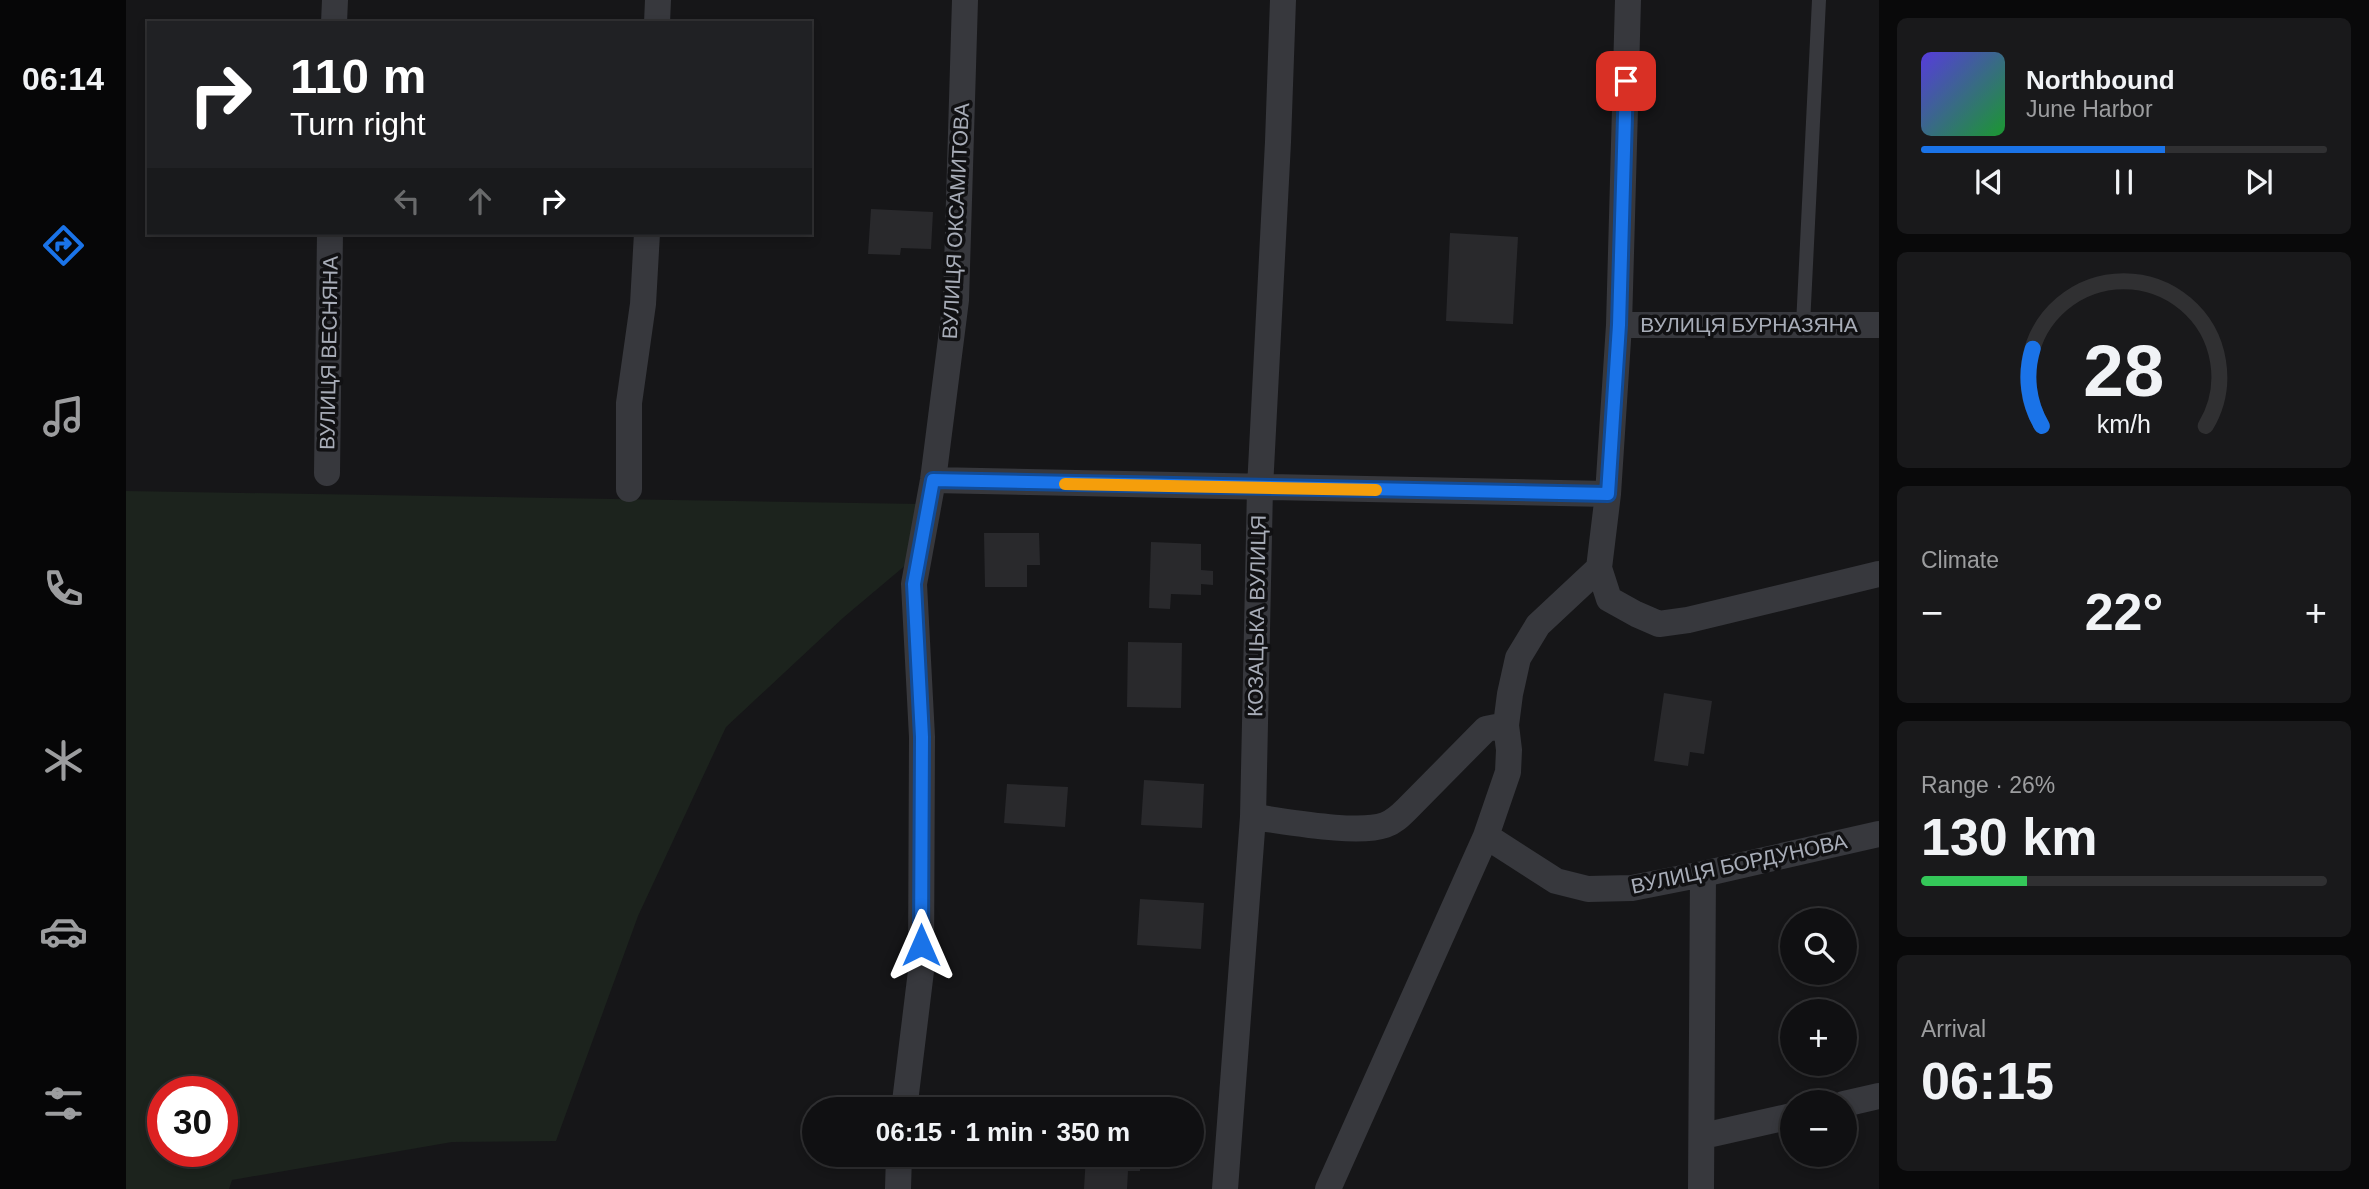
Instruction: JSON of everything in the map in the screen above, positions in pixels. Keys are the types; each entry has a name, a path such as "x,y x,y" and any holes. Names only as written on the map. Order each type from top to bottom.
{"street":[{"path":"334,21 335,0"},
{"path":"657,21 658,0"},
{"name":"ВУЛИЦЯ ОКСАМИТОВА","path":"906,1097 921,971 922,737 914,584 933,480 956,300 965,0"},
{"name":"КОЗАЦЬКА ВУЛИЦЯ","path":"1225,1189 1253,817 1260,488 1283,0"},
{"path":"1628,0 1619,325 1608,494 1599,568 1609,599 1659,624 1688,620 1879,574"},
{"name":"ВУЛИЦЯ ВЕСНЯНА","path":"327,473 330,235"},
{"path":"629,489 629,403 643,304 647,235"},
{"name":"ВУЛИЦЯ БУРНАЗЯНА","path":"1619,325 1879,325"},
{"path":"933,480 1608,494"},
{"path":"1328,1189 1486,836 1508,772 1510,750 1506,725 1518,658 1538,625 1599,568"},
{"path":"1253,817 1358,829 1384,826 1395,821 1486,729 1506,725"},
{"name":"ВУЛИЦЯ БОРДУНОВА","path":"1486,836 1556,881 1588,890 1632,888 1879,834"},
{"path":"1701,1189 1703,874"},
{"path":"1857,1101 1879,1096"},
{"path":"1703,1136 1780,1119"},
{"path":"898,1167 898,1189"}],"lane":[{"path":"1803,325 1819,0"}],"shaded area":[{"path":"126,491 921,504 907,564 844,617 726,727 638,916 556,1141 452,1142 232,1180 229,1189 126,1189"}],"building":[{"path":"871,209 933,212 931,249 901,248 900,255 868,254"},
{"path":"1450,233 1518,237 1513,324 1446,321"},
{"path":"984,533 1039,533 1040,565 1027,565 1027,587 985,587"},
{"path":"1151,542 1201,544 1201,570 1213,571 1213,585 1201,584 1201,595 1171,594 1170,609 1149,608"},
{"path":"1128,642 1182,643 1181,708 1127,707"},
{"path":"1664,693 1712,701 1704,754 1690,752 1688,766 1654,761"},
{"path":"1144,780 1204,784 1202,828 1141,825"},
{"path":"1007,784 1068,787 1065,827 1004,823"},
{"path":"1140,899 1204,903 1201,949 1137,945"},
{"path":"1085,1167 1140,1167 1140,1171 1128,1171 1127,1189 1084,1189"}],"slow traffic":[{"path":"1065,484 1376,490"}],"route":[{"path":"921,945 922,737 914,584 933,480 1608,494 1619,325 1626,81"}]}
